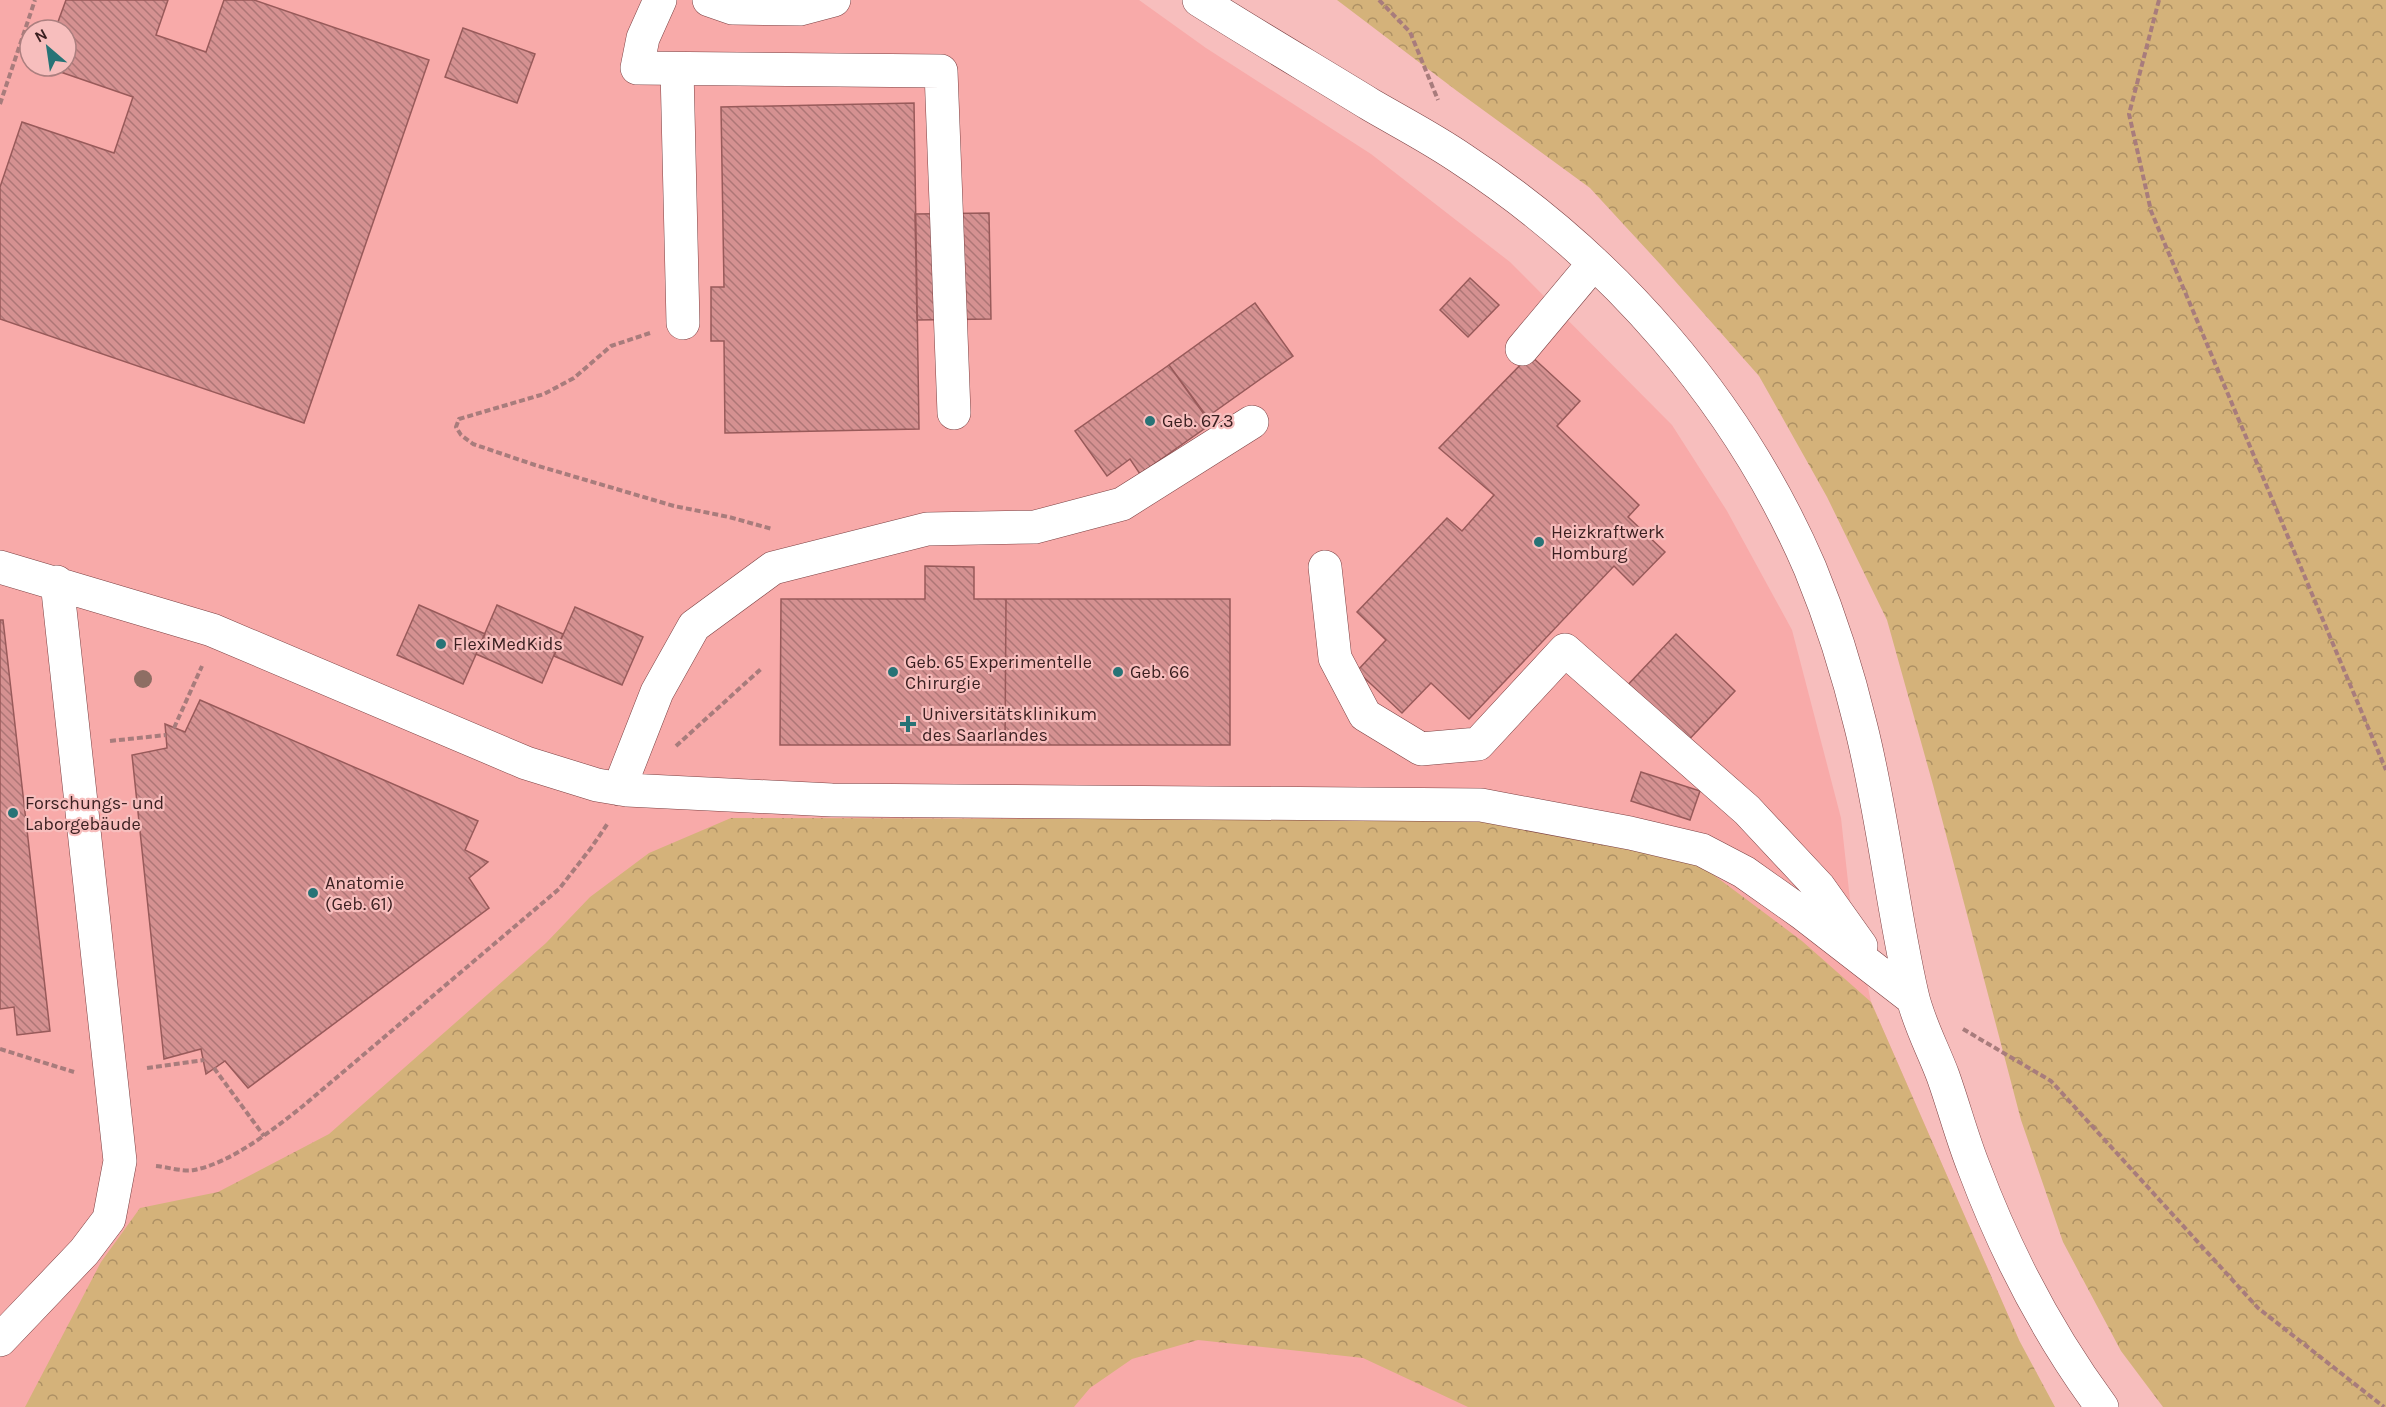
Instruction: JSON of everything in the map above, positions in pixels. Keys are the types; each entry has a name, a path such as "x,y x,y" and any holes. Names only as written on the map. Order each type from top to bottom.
{"street":[{"path":"660,0 643,39 637,68 941,71 954,412"},
{"path":"709,0 732,8 800,9 834,0"},
{"path":"1199,0 1463,159 1558,229 1640,307 1690,369 1741,439 1776,500 1810,568 1833,629 1861,727 1881,819 1913,999 1943,1077 1973,1166 2010,1255 2073,1368 2102,1407"},
{"path":"676,69 683,323"},
{"path":"1522,349 1594,263"},
{"path":"623,789 657,692 694,626 773,568 927,529 1035,527 1122,504 1252,422"},
{"path":"0,567 57,582 212,630 526,763 562,776 623,789 832,800 1481,805 1630,833 1702,850 1744,872 1802,913 1913,999"},
{"path":"1325,567 1335,658 1365,716 1421,749 1478,744 1565,650 1747,810 1819,887 1883,976"},
{"path":"0,1340 84,1252 109,1219 120,1161 124,1072 57,582"}],"path":[{"path":"0,104 35,0"},
{"path":"1379,0 1410,32 1441,106"},
{"path":"2158,0 2129,114 2151,211 2386,770"},
{"path":"683,323 611,346 573,378 544,394 459,419 456,427 461,435 473,444 525,461 674,506 729,517 788,534 786,565"},
{"path":"174,728 203,664"},
{"path":"669,752 762,668"},
{"path":"105,742 166,735"},
{"path":"120,1161 192,1170 226,1157 264,1136 321,1091 559,889 591,848 623,789"},
{"path":"1962,1028 2051,1081 2258,1308 2384,1407"},
{"path":"0,1049 73,1072 124,1072 204,1060"},
{"path":"214,1068 264,1136"}],"shaded area":[{"name":"Universitätsklinikum des Saarlandes","path":"0,0 1139,0 1206,48 1371,154 1510,262 1672,425 1727,511 1792,630 1841,818 1850,900 1871,1002 2019,1340 1976,1407 0,1407"}],"green space":[{"path":"1337,0 2386,0 2386,1407 2163,1407 2121,1351 2063,1242 2021,1120 1887,620 1827,497 1759,376 1590,188"},
{"path":"731,818 1484,820 1699,864 1802,941 1871,1002 2019,1340 2055,1407 1468,1407 1363,1358 1198,1340 1132,1359 1090,1388 1074,1407 25,1407 101,1262 140,1208 218,1192 329,1134 546,943 590,897 649,853"}],"building":[{"path":"66,0 168,0 156,35 206,52 224,0 254,0 429,60 304,423 0,319 0,187 22,122 114,153 133,97 78,78 78,18 59,18"},
{"path":"463,28 535,54 517,103 445,77"},
{"path":"914,103 919,429 725,433 724,341 711,341 711,287 724,287 721,107"},
{"path":"989,213 991,319 917,320 915,214"},
{"path":"1470,278 1499,305 1468,337 1440,310"},
{"path":"1255,303 1293,356 1207,417 1169,365"},
{"name":"Heizkraftwerk Homburg","path":"1530,355 1580,401 1557,426 1639,505 1628,517 1665,552 1633,585 1614,566 1469,719 1431,683 1402,713 1357,671 1386,640 1357,612 1447,518 1462,531 1494,495 1439,448"},
{"name":"Geb. 67.3","path":"1169,365 1211,424 1140,474 1130,459 1107,476 1075,431"},
{"name":"Geb. 65 Experimentelle Chirurgie","path":"925,566 974,567 974,599 1006,599 1005,745 780,745 781,599 925,599"},
{"name":"Geb. 66","path":"1006,599 1230,599 1230,745 1005,745"},
{"path":"419,605 485,634 463,684 397,655"},
{"path":"497,605 563,634 542,683 476,654"},
{"path":"575,607 643,637 622,685 554,656"},
{"name":"Forschungs- und Laborgebäude","path":"0,620 3,620 50,1031 17,1035 14,1007 0,1009"},
{"path":"1676,634 1735,691 1682,747 1622,691"},
{"name":"Anatomie (Geb. 61)","path":"200,700 478,821 465,850 488,862 469,878 489,908 248,1088 225,1061 206,1074 201,1049 164,1059 132,755 167,748 165,724 185,732"},
{"path":"1641,772 1700,791 1690,820 1631,801"}],"place":[{"name":"Geb. 67.3","path":"1150,421"},
{"name":"Heizkraftwerk Homburg","path":"1539,542"},
{"name":"FlexiMedKids","path":"441,644"},
{"name":"Geb. 65 Experimentelle Chirurgie","path":"893,672"},
{"name":"Geb. 66","path":"1118,672"},
{"name":"Universitätsklinikum des Saarlandes","path":"908,724"},
{"name":"Forschungs- und Laborgebäude","path":"13,813"},
{"name":"Anatomie (Geb. 61)","path":"313,893"}]}
